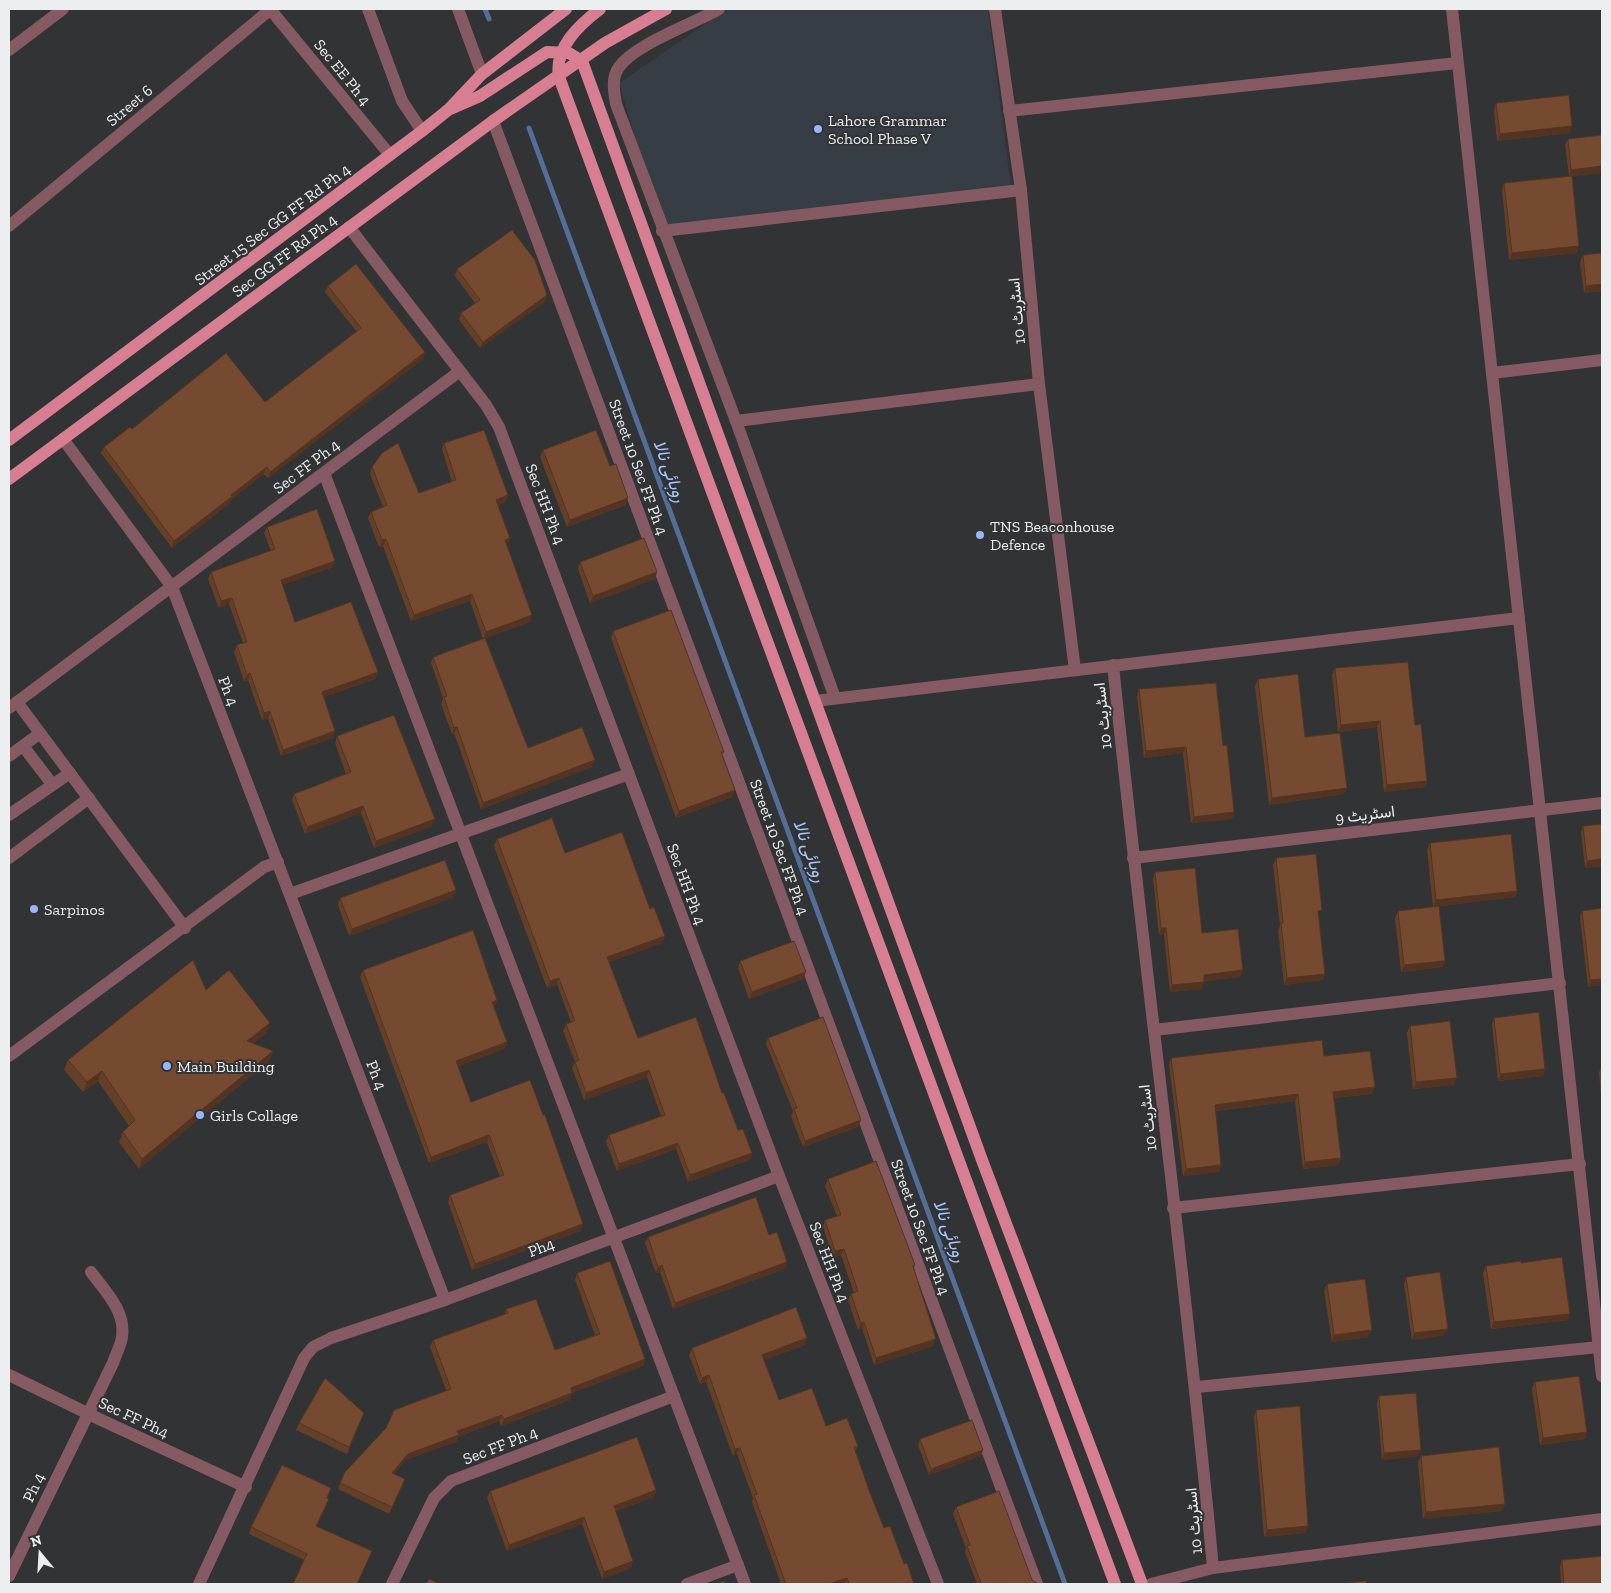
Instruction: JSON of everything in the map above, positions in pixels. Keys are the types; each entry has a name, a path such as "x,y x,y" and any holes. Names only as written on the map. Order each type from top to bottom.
{"main road":[{"name":"Street 15 Sec GG FF Rd Ph 4","path":"9,440 390,156 448,110 482,74 566,9"},
{"path":"600,9 581,24 562,52 559,60 559,77 1115,1584"},
{"name":"Sec GG FF Rd Ph 4","path":"9,479 494,121 582,61 605,43 666,9"},
{"path":"448,110 480,96 538,56 547,52 562,52 575,55 582,61 979,1151 1142,1584"}],"street":[{"path":"9,50 63,9"},
{"name":"Sec EE Ph 4","path":"271,9 390,156"},
{"name":"Street 6","path":"9,226 271,9"},
{"path":"368,9 402,102 422,131"},
{"path":"458,9 482,74"},
{"path":"719,9 631,55 618,68 613,84 616,104 662,231 736,421 835,698"},
{"name":"اسٹریٹ 10","path":"995,9 1021,190 1040,384 1074,670"},
{"path":"1452,9 1602,1376"},
{"path":"1009,111 1457,63"},
{"name":"Street 10 Sec FF Ph 4","path":"494,121 1037,1584"},
{"path":"662,231 1021,190"},
{"name":"Sec HH Ph 4","path":"348,227 460,371 500,427 779,1176 938,1584"},
{"path":"1492,373 1602,360"},
{"name":"Sec FF Ph 4","path":"13,705 460,371"},
{"path":"736,421 1040,384"},
{"path":"63,439 172,586"},
{"path":"734,477 754,470"},
{"path":"324,472 745,1584"},
{"name":"Ph 4","path":"172,586 445,1300"},
{"path":"815,701 1519,618"},
{"name":"اسٹریٹ 10","path":"1113,665 1173,1208 1196,1387 1213,1568"},
{"path":"13,705 70,773 185,928"},
{"path":"9,756 39,734"},
{"path":"23,746 52,784"},
{"path":"9,814 70,773"},
{"path":"290,894 629,774"},
{"path":"9,858 89,798"},
{"name":"اسٹریٹ 9","path":"1133,858 1602,802"},
{"path":"9,1056 185,928 264,867 278,862"},
{"path":"1154,1030 1560,983"},
{"path":"1173,1208 1580,1164"},
{"name":"Ph4","path":"246,1487 304,1358 313,1347 330,1338 445,1300 779,1176"},
{"name":"Ph 4","path":"9,1576 86,1412 113,1362 122,1336 121,1318 114,1302 91,1272"},
{"path":"1196,1387 1598,1347"},
{"name":"Sec FF Ph4","path":"9,1375 246,1487"},
{"name":"Sec FF Ph 4","path":"392,1584 434,1498 451,1481 674,1396"},
{"path":"199,1584 246,1487"},
{"path":"1151,1584 1213,1568 1602,1520"},
{"path":"687,1584 738,1565"}],"shaded area":[{"name":"Lahore Grammar School Phase V","path":"727,9 988,9 1011,187 664,225 646,174 619,83"}],"building":[{"path":"1569,95 1572,126 1500,134 1496,103"},
{"path":"1602,135 1602,166 1571,170 1568,139"},
{"path":"1572,176 1579,246 1512,253 1504,183"},
{"path":"512,230 535,260 547,295 483,342 461,313 480,300 457,269"},
{"path":"1602,253 1602,284 1586,286 1583,255"},
{"path":"356,264 425,352 270,472 267,467 231,495 233,496 174,541 104,447 130,427 132,429 226,353 265,402 361,328 328,286"},
{"path":"484,430 508,495 496,500 510,538 505,540 532,615 486,632 472,594 414,615 386,539 382,540 371,512 387,505 372,467 382,453 398,443 419,493 456,480 444,443"},
{"path":"596,430 610,466 616,464 628,498 570,520 543,450"},
{"path":"317,509 335,561 281,580 295,622 351,602 378,672 322,692 335,731 283,750 270,711 264,713 250,673 247,675 237,645 247,642 232,598 221,601 211,572 275,549 267,527"},
{"path":"644,538 657,572 593,596 580,562"},
{"path":"671,610 724,752 721,752 735,790 679,811 613,631"},
{"path":"485,638 528,748 582,727 595,760 483,803 457,727 454,728 444,697 447,696 433,657"},
{"path":"1408,662 1415,725 1421,724 1427,781 1387,785 1380,721 1341,725 1335,668"},
{"path":"1298,674 1305,737 1340,733 1347,788 1272,798 1258,679"},
{"path":"1216,683 1223,746 1227,745 1234,812 1194,817 1186,747 1146,751 1139,689"},
{"path":"394,715 435,819 376,841 363,806 307,827 294,794 351,772 337,736"},
{"path":"552,818 565,853 622,832 650,909 654,907 665,936 607,957 638,1038 696,1017 722,1093 724,1093 738,1130 743,1129 752,1153 690,1175 678,1143 619,1164 609,1135 665,1115 649,1070 586,1093 575,1062 579,1060 566,1024 575,1021 559,978 550,981 497,839"},
{"path":"1602,824 1602,859 1587,861 1583,826"},
{"path":"1511,834 1517,891 1436,900 1430,843"},
{"path":"1316,854 1322,910 1318,911 1325,974 1287,978 1276,858"},
{"path":"445,860 456,890 352,929 340,898"},
{"path":"1195,868 1202,933 1238,929 1243,970 1204,975 1204,982 1172,985 1166,928 1161,928 1155,872"},
{"path":"1439,906 1445,961 1404,965 1398,911"},
{"path":"1602,908 1602,979 1590,980 1582,911"},
{"path":"473,930 497,1000 492,1002 507,1042 456,1061 471,1102 530,1080 543,1115 545,1115 583,1224 475,1264 450,1195 504,1175 489,1135 431,1157 363,970"},
{"path":"794,941 806,972 752,992 740,961"},
{"name":"Main Building","path":"193,960 206,990 229,970 270,1023 247,1041 273,1051 142,1159 123,1132 135,1120 102,1071 87,1082 68,1060"},
{"path":"1539,1012 1545,1069 1500,1074 1494,1018"},
{"path":"823,1017 861,1120 805,1141 794,1109 797,1108 768,1038"},
{"path":"1450,1021 1457,1078 1416,1082 1410,1026"},
{"path":"1322,1040 1324,1056 1370,1051 1375,1087 1333,1092 1341,1158 1305,1162 1298,1094 1215,1105 1221,1165 1186,1169 1171,1058"},
{"path":"876,1161 915,1265 913,1266 936,1339 876,1358 864,1322 861,1323 851,1294 858,1291 844,1249 835,1251 825,1220 841,1215 828,1179"},
{"path":"756,1197 769,1235 777,1232 787,1262 675,1303 662,1265 658,1267 648,1237"},
{"path":"1562,1257 1570,1314 1494,1322 1486,1266"},
{"path":"610,1261 645,1359 571,1388 572,1393 504,1419 502,1415 457,1431 459,1435 408,1454 392,1473 405,1479 392,1507 340,1483 345,1472 386,1428 394,1410 451,1389 433,1340 508,1313 506,1309 536,1299 555,1350 600,1334 577,1273"},
{"path":"1440,1272 1448,1329 1414,1333 1406,1277"},
{"path":"1365,1279 1372,1330 1334,1335 1327,1284"},
{"path":"796,1307 807,1338 762,1355 779,1400 812,1388 826,1426 847,1418 858,1446 854,1447 884,1528 890,1526 904,1564 907,1563 914,1584 849,1584 847,1578 829,1584 786,1584 754,1495 757,1494 740,1448 735,1449 709,1375 702,1378 692,1348"},
{"path":"1579,1376 1587,1432 1543,1438 1535,1382"},
{"path":"325,1378 364,1413 349,1447 299,1423"},
{"path":"1416,1393 1421,1450 1384,1453 1379,1396"},
{"path":"1300,1406 1308,1526 1267,1530 1256,1410"},
{"path":"972,1420 983,1450 931,1469 920,1439"},
{"path":"637,1437 656,1490 614,1506 633,1561 604,1572 584,1517 509,1545 490,1491"},
{"path":"1499,1447 1505,1504 1426,1512 1421,1456"},
{"path":"282,1465 331,1488 327,1498 329,1499 316,1526 372,1551 357,1584 293,1584 307,1554 251,1527"},
{"path":"999,1491 1032,1580 1038,1584 978,1584 981,1583 967,1546 970,1545 956,1507"},
{"path":"1602,1556 1602,1584 1564,1584 1562,1560"},
{"path":"429,1579 440,1584 426,1584"},
{"path":"1366,1581 1366,1584 1337,1584"}],"waterway":[{"name":"روہائی نالا","path":"485,9 489,19"},
{"name":"روہائی نالا","path":"529,128 1065,1584"}],"place":[{"name":"Lahore Grammar School Phase V","path":"818,129"},
{"name":"TNS Beaconhouse Defence","path":"980,535"},
{"name":"Sarpinos","path":"34,909"},
{"name":"Main Building","path":"167,1066"},
{"name":"Girls Collage","path":"200,1115"}]}
